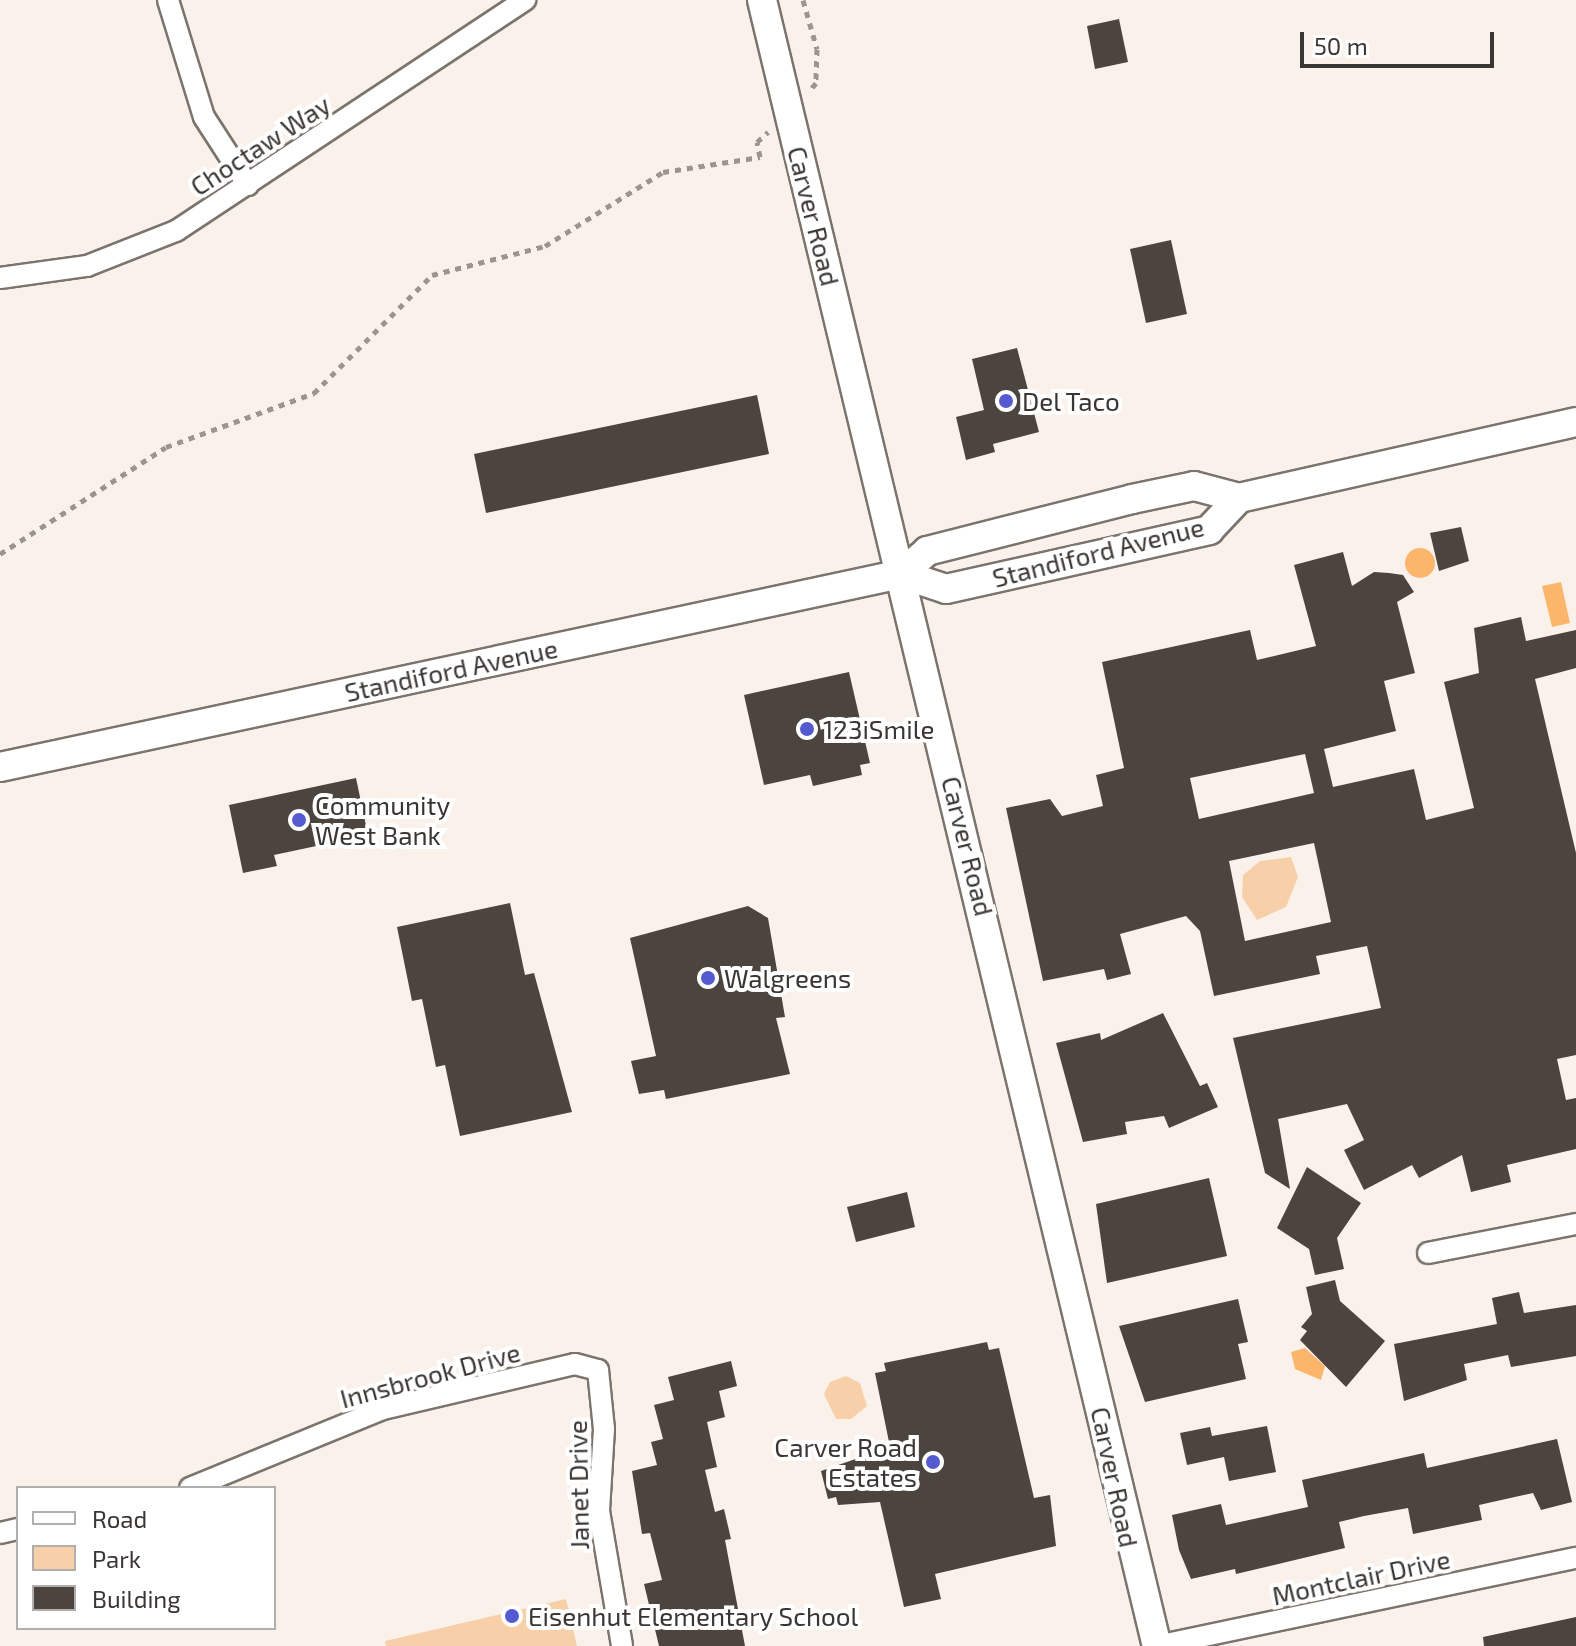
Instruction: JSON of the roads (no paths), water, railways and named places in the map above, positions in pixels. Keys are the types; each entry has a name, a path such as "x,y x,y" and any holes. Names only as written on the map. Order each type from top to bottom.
{"main road":[{"name":"Carver Road","path":"762,0 1157,1646"},
{"name":"Standiford Avenue","path":"0,767 901,574 927,551 1132,499 1194,486 1239,498 1576,422"},
{"name":"Standiford Avenue","path":"901,574 946,589 961,586 1209,530 1239,498"}],"street":[{"path":"168,0 204,117 248,185"},
{"name":"Choctaw Way","path":"0,278 87,266 132,251 248,185 496,8 525,0"},
{"path":"1428,1253 1576,1224"},
{"name":"Innsbrook Drive","path":"195,1486 383,1409 575,1364 598,1370"},
{"name":"Janet Drive","path":"598,1370 604,1429 599,1511 622,1646"},
{"name":"Montclair Drive","path":"1157,1646 1576,1558"}],"place":[{"name":"Del Taco","path":"1006,401"},
{"name":"123iSmile","path":"807,729"},
{"name":"Community West Bank","path":"299,820"},
{"name":"Walgreens","path":"708,978"},
{"name":"Carver Road Estates","path":"933,1462"},
{"name":"Eisenhut Elementary School","path":"512,1616"}]}
